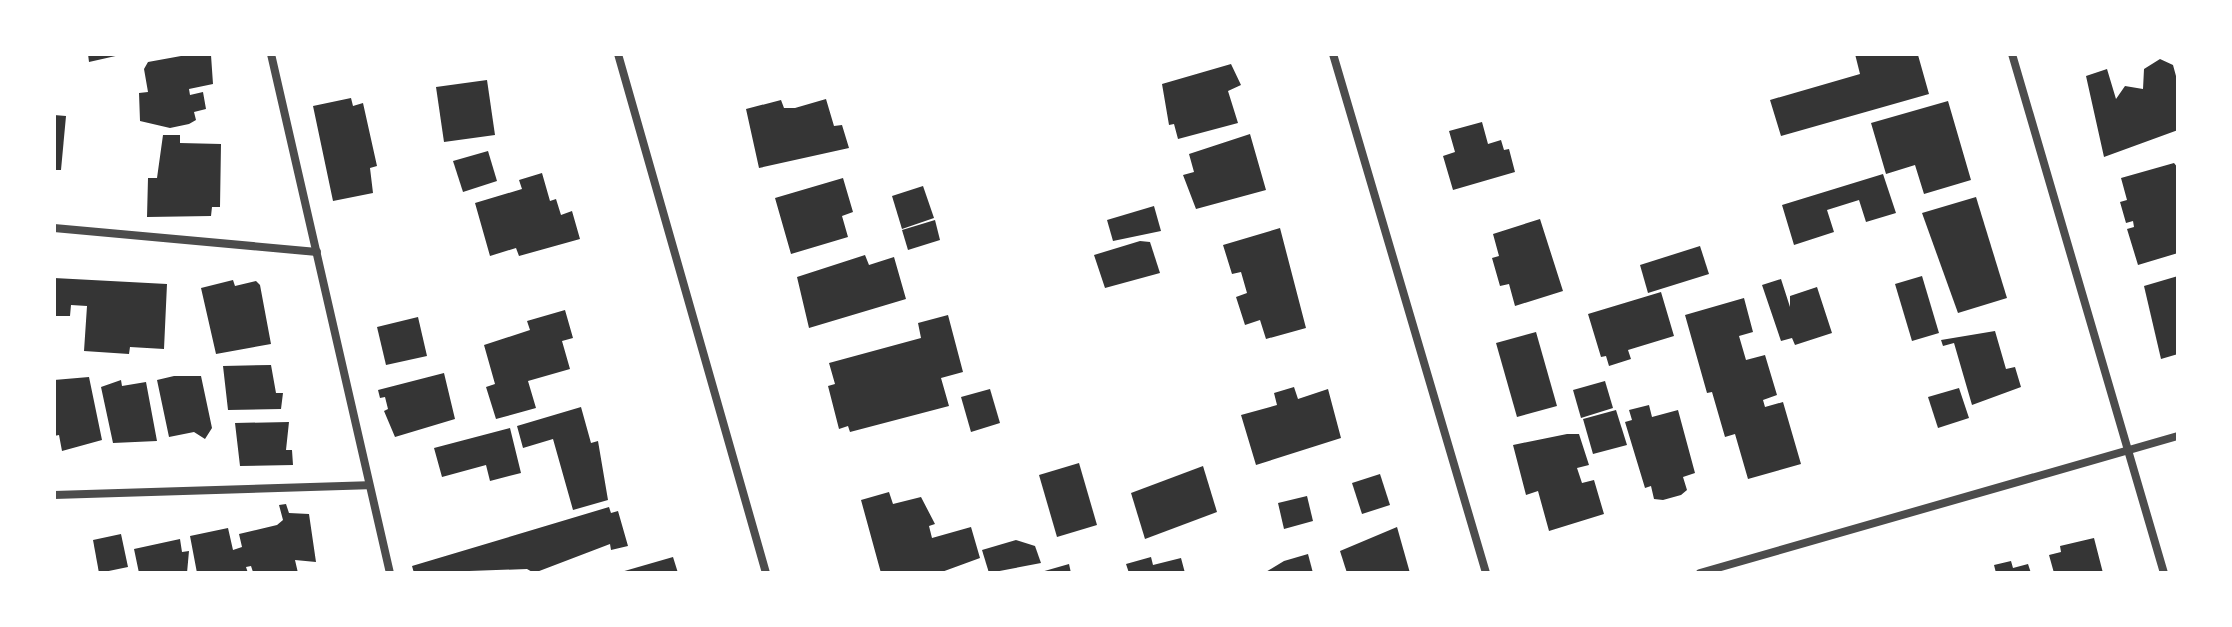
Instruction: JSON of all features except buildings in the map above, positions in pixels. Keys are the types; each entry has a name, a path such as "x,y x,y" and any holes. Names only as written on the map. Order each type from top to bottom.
{"street":[{"path":"271,54 367,485 390,573"},
{"path":"618,54 766,573"},
{"path":"1333,54 1486,573"},
{"path":"2012,54 2164,573"},
{"path":"54,228 317,252"},
{"path":"1700,573 2178,436"},
{"path":"54,495 367,485"}]}
